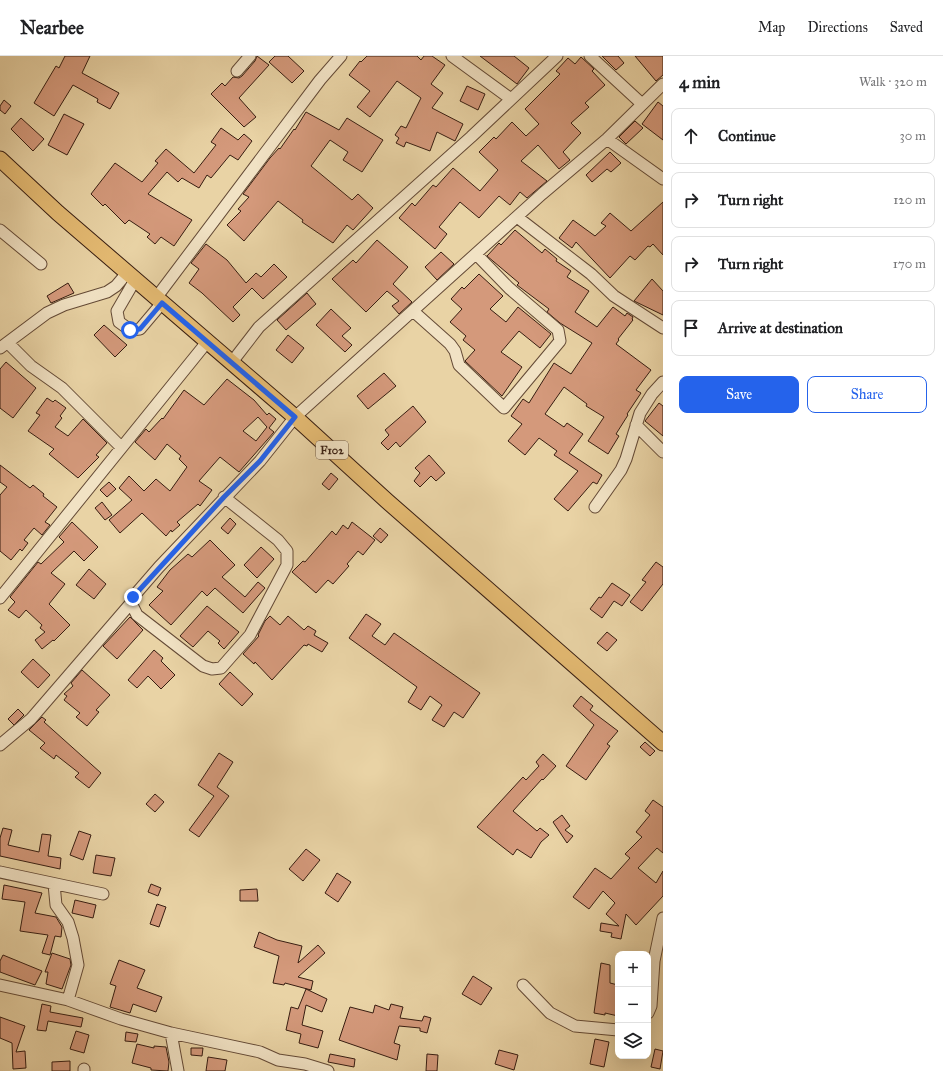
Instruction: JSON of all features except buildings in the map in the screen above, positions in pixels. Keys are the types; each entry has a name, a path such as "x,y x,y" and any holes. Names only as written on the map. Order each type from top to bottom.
{"main road":[{"name":"F102","path":"0,159 131,276 295,417 387,501 663,743"}],"street":[{"path":"237,71 250,56"},
{"path":"131,276 117,311 119,322 130,330 140,329 159,300 320,80 341,56"},
{"path":"452,56 511,99"},
{"path":"232,362 259,327 471,137 557,56"},
{"path":"590,56 642,104"},
{"path":"0,745 31,719 131,603 140,588 224,497 260,461 295,417 517,217 607,139 663,84"},
{"path":"607,139 663,179"},
{"path":"517,217 591,274 614,296 663,328"},
{"path":"0,230 41,264"},
{"path":"413,311 450,344 456,351 459,365 504,408 560,340 560,335 558,330 509,288 476,254"},
{"path":"122,447 62,388 4,345 47,313 64,305 107,292 131,276"},
{"path":"0,598 207,342"},
{"path":"595,507 621,470 626,460 640,413 652,394 663,382"},
{"path":"636,425 663,452"},
{"path":"131,603 137,615 203,666 212,669 221,668 238,650 250,635 287,565 286,551 278,540 224,497"},
{"path":"1,875 103,894"},
{"path":"54,884 56,905 68,922 74,938 78,966 68,1000"},
{"path":"651,1006 654,961 663,918"},
{"path":"523,984 550,1013 575,1026 615,1030"},
{"path":"0,985 68,1000 122,1019 171,1033 260,1052 278,1060 305,1064 328,1071"},
{"path":"171,1033 178,1071"}],"route":[{"path":"130,330 140,329 162,303 295,417 260,461 224,497 133,597"}]}
